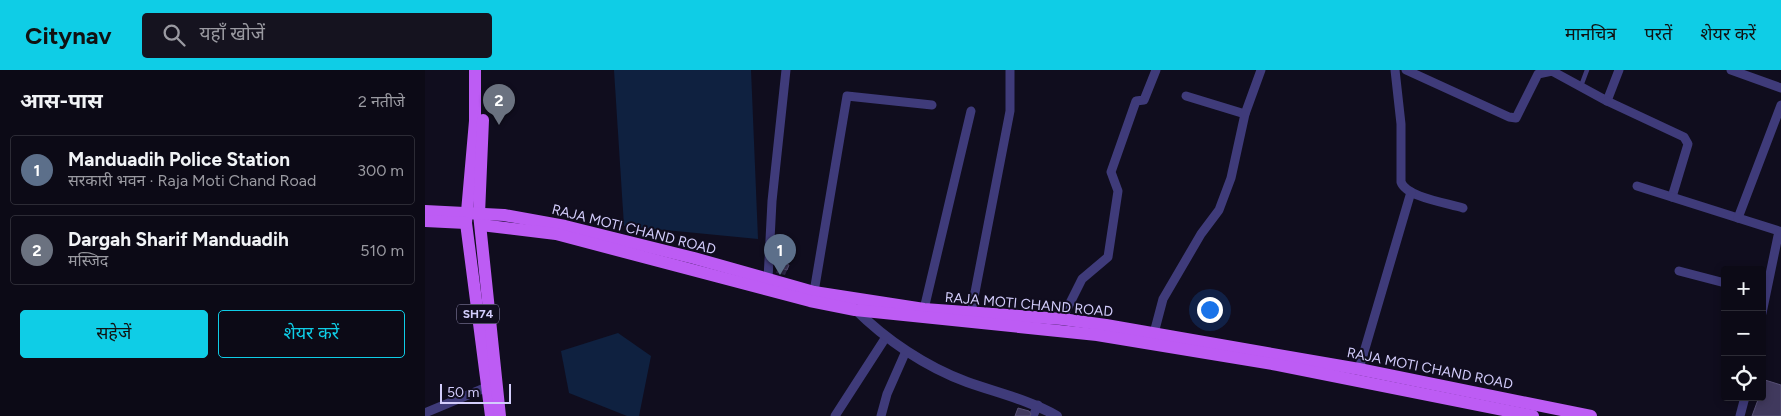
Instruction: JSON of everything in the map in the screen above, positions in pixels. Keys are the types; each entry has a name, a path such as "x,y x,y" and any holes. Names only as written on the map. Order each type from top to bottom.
{"main road":[{"name":"SH74","path":"475,70 475,121 466,218 491,416"},
{"name":"SH74","path":"483,70 480,219 500,416"},
{"path":"425,211 466,218"},
{"path":"425,221 466,218"},
{"name":"RAJA MOTI CHAND ROAD","path":"466,218 525,218 565,226 813,292 923,309 1062,319 1153,333 1359,369 1591,416"},
{"path":"480,219 556,234 802,299 855,310 1097,335 1278,365 1533,416"}],"street":[{"path":"768,279 772,201 786,70"},
{"path":"971,313 1010,111 1010,70"},
{"path":"1062,319 1082,279 1108,257 1118,191 1111,172 1136,101 1144,100 1156,70"},
{"path":"1153,333 1163,299 1201,234 1219,210 1231,178 1245,114 1261,70"},
{"path":"1395,70 1401,124 1401,182 1403,187 1411,192 1463,208"},
{"path":"1406,70 1509,117 1517,118 1538,74 1552,71 1607,101 1683,137 1687,141 1688,144 1672,197"},
{"path":"1607,101 1619,70"},
{"path":"1731,70 1781,88"},
{"path":"813,292 847,96 932,105"},
{"path":"1186,96 1245,114"},
{"path":"1738,218 1781,105"},
{"path":"923,309 971,111"},
{"path":"1637,186 1779,231 1766,285"},
{"path":"1359,369 1411,192"},
{"path":"1679,271 1721,282"},
{"path":"848,298 855,310 906,351 965,381 1038,405 1057,416"},
{"path":"835,416 887,336"},
{"path":"881,416 887,394 906,351"},
{"path":"425,413 487,387"},
{"path":"1740,416 1744,401"},
{"path":"1033,416 1038,405"}],"lane":[{"path":"1581,87 1587,70"}],"water":[{"path":"614,70 751,70 758,239 624,226"},
{"path":"618,333 651,356 639,416 627,416 569,393 561,351"}],"building":[{"path":"780,262 789,265 787,270 778,267"},
{"path":"1766,380 1781,385 1781,416 1752,416 1758,401 1766,401"},
{"path":"1018,408 1029,411 1030,416 1015,416"}],"place":[{"name":"Dargah Sharif Manduadih","path":"499,125"},
{"name":"Manduadih Police Station","path":"780,275"}]}
